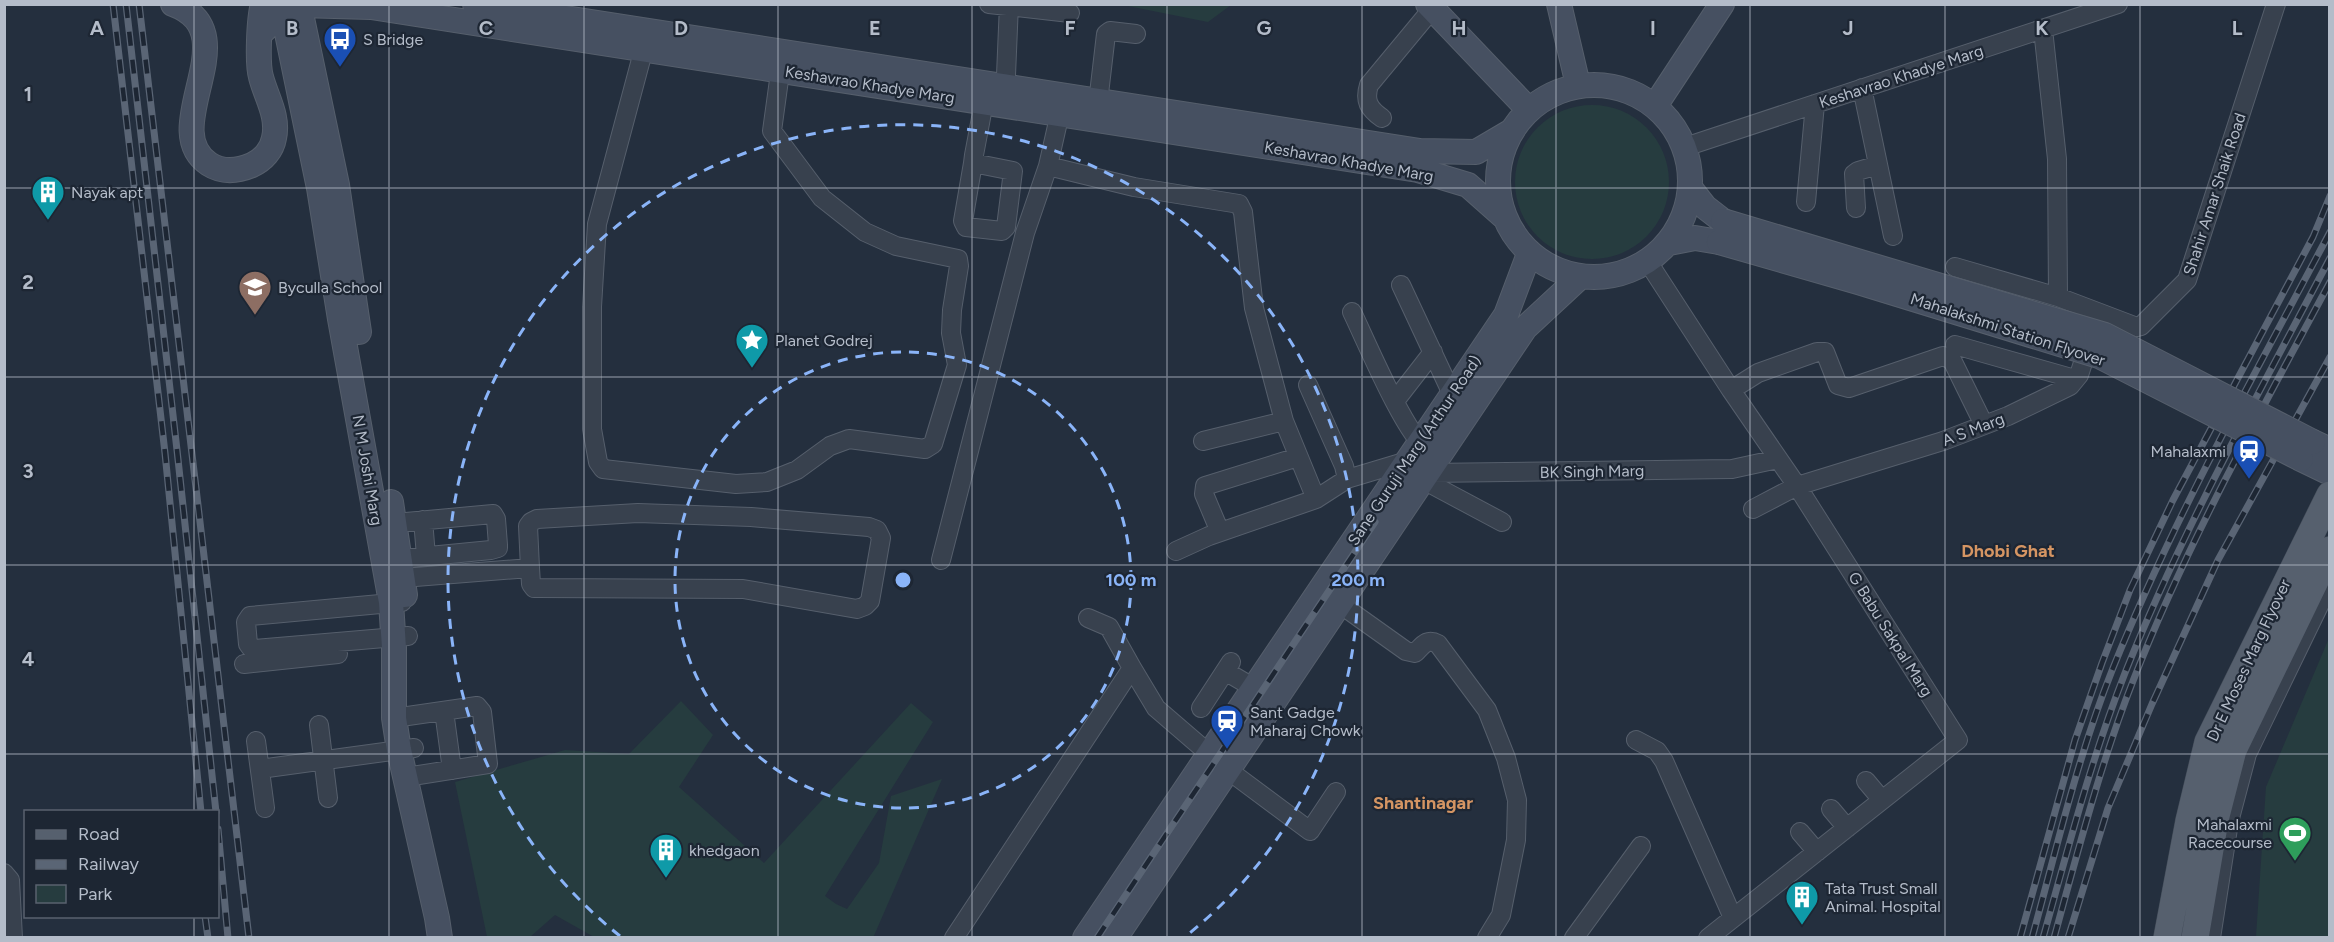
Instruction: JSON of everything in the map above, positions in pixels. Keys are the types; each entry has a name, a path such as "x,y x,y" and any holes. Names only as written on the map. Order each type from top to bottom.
{"main road":[{"path":"173,4 184,8 196,18 203,32 205,56 191,132 194,148 204,160 219,170 242,169 259,162 272,147 276,130 273,111 258,61 261,33 285,6"},
{"name":"Keshavrao Khadye Marg","path":"475,4 509,14 646,41 998,99 1062,105 1418,170 1468,185 1503,216"},
{"path":"1559,4 1578,86"},
{"path":"1648,102 1705,4"},
{"path":"1648,102 1722,4"},
{"name":"Keshavrao Khadye Marg","path":"285,6 371,7 509,14"},
{"name":"N M Joshi Marg","path":"285,6 328,186 348,318 388,516 401,642 402,717 447,928"},
{"path":"1430,7 1528,109"},
{"path":"1596,84 1618,88 1648,102 1672,124 1684,147 1690,167 1691,189 1684,217 1669,243 1648,262 1613,276 1580,277 1553,269 1529,254 1514,236 1503,216 1497,188 1499,159 1510,132 1528,109 1548,96 1578,86 1596,84"},
{"name":"Keshavrao Khadye Marg","path":"1097,111 1420,151 1476,152 1510,132"},
{"name":"Mahalakshmi Station Flyover","path":"1691,189 1721,231 1858,282 2099,356 2330,473"},
{"name":"Mahalakshmi Station Flyover","path":"1669,243 1721,231 2105,335 2330,450"},
{"name":"Sane Guruji Marg (Arthur Road)","path":"1085,938 1506,315 1529,254"},
{"name":"Sane Guruji Marg (Arthur Road)","path":"1115,938 1525,328 1580,277"},
{"path":"1478,355 1499,368"},
{"path":"1446,403 1460,426"},
{"name":"Dr E Moses Marg Flyover","path":"2167,938 2189,821 2208,742 2330,495"},
{"name":"Dr E Moses Marg Flyover","path":"2195,938 2215,820 2233,750 2330,550"}],"street":[{"path":"989,4 1070,13"},
{"name":"Keshavrao Khadye Marg","path":"1684,147 2118,4"},
{"name":"Shahir Amar Shaik Road","path":"2099,314 2137,327 2141,326 2187,280 2276,4"},
{"path":"973,163 998,99 1009,6"},
{"path":"1382,118 1373,111 1368,103 1366,94 1369,85 1430,7"},
{"path":"2043,29 2057,159 2058,297"},
{"path":"1097,111 1106,34 1110,32 1136,34"},
{"path":"646,41 597,224 592,307 592,429 598,462 603,469 736,484 767,482 797,470 830,446 849,439 925,449 933,444 957,365 951,333 958,260 896,246 865,232 822,198 772,131 782,62"},
{"path":"1862,88 1893,236"},
{"path":"1806,201 1815,104"},
{"path":"941,560 1025,233 1048,166 1062,105"},
{"path":"1856,208 1852,180 1854,174 1878,165"},
{"path":"1048,166 1134,187 1239,204 1243,212 1254,308 1284,421 1316,499"},
{"name":"G Babu Sakpal Marg","path":"1648,262 1797,486 1958,740 1708,938"},
{"path":"1955,267 2058,297 2099,314 2079,375 2075,379 1955,345"},
{"path":"1401,285 1433,352 1446,403"},
{"path":"1352,312 1395,401 1409,457 1430,470"},
{"path":"1395,401 1433,352"},
{"path":"1731,390 1758,373 1817,352 1825,352 1838,385 1849,388 1943,356 1952,360 1984,425"},
{"name":"A S Marg","path":"1753,509 1797,486 1943,441 1984,425 2070,386 2075,379"},
{"path":"1308,385 1344,465 1347,478"},
{"path":"1203,441 1284,421"},
{"path":"1176,551 1220,532 1316,499 1347,478 1409,457"},
{"path":"1409,457 1502,522"},
{"path":"1220,532 1204,494 1205,486 1298,458"},
{"name":"BK Singh Marg","path":"1430,470 1732,469 1778,459"},
{"path":"638,513 751,517 869,527 877,530 881,538 870,601 857,609 743,589 538,588 531,584 530,568 528,526 537,519 638,513"},
{"path":"388,516 423,520 493,514 496,519 498,536 498,545 495,549 426,556 395,580"},
{"path":"423,520 426,556"},
{"path":"401,642 254,649 248,644 246,622 250,616 395,580 530,568"},
{"path":"2211,938 2229,822 2247,754 2330,583"},
{"path":"1340,604 1406,651 1415,653 1426,642 1433,641 1438,644 1486,710 1506,758 1517,800 1516,840 1501,915 1487,938"},
{"path":"1088,618 1108,627 1156,708 1228,770 1310,831 1336,792"},
{"path":"244,664 401,642"},
{"path":"1201,708 1228,666 1254,688"},
{"path":"954,938 1132,668"},
{"path":"402,717 477,706 482,712 488,764 413,775"},
{"path":"444,711 452,770"},
{"path":"319,725 328,798"},
{"path":"1636,740 1657,751 1664,761 1733,918"},
{"path":"256,741 265,808"},
{"path":"260,769 407,749"},
{"path":"1866,781 1882,800"},
{"path":"1831,808 1847,828"},
{"path":"1800,832 1816,852"},
{"path":"1574,938 1641,846"},
{"path":"4,873 10,880 12,938"}],"green space":[{"path":"1123,5 1231,5 1208,22"},
{"path":"1592,105 1622,110 1647,127 1664,152 1669,182 1664,212 1647,237 1622,254 1592,259 1562,254 1537,237 1520,212 1515,182 1520,152 1537,127 1562,110"},
{"name":"Mahalaxmi Racecourse","path":"2329,638 2329,937 2256,937 2266,787"},
{"path":"681,701 713,735 679,787 764,863 911,703 933,722 825,896 847,909 879,863 891,796 942,779 873,938 594,937 555,915 530,937 487,937 455,782 565,750 629,754"}],"railway":[{"path":"113,4 165,453 201,810"},
{"path":"126,4 216,810"},
{"path":"139,4 249,938"},
{"path":"2020,938 2075,740 2130,590 2173,500 2313,237 2330,196"},
{"path":"2032,938 2089,734 2113,668 2188,502 2330,232"},
{"path":"2043,938 2101,738 2147,620 2222,463 2330,258"},
{"path":"2054,938 2110,744 2154,630 2251,429 2330,282"},
{"path":"2068,938 2108,808 2152,704 2218,560 2330,357"},
{"path":"1097,938 1375,522"},
{"path":"219,840 228,938"},
{"path":"205,918 208,938"}],"place":[{"name":"S Bridge","path":"340,68"},
{"name":"Nayak apt","path":"48,221"},
{"name":"Byculla School","path":"255,316"},
{"name":"Planet Godrej","path":"752,369"},
{"name":"Mahalaxmi","path":"2249,480"},
{"name":"Sant Gadge Maharaj Chowk","path":"1227,750"},
{"name":"Mahalaxmi Racecourse","path":"2295,862"},
{"name":"khedgaon","path":"666,879"},
{"name":"Tata Trust Small Animal. Hospital","path":"1802,926"}],"district":[{"name":"Dhobi Ghat","path":"2008,551"},
{"name":"Shantinagar","path":"1423,803"}]}
